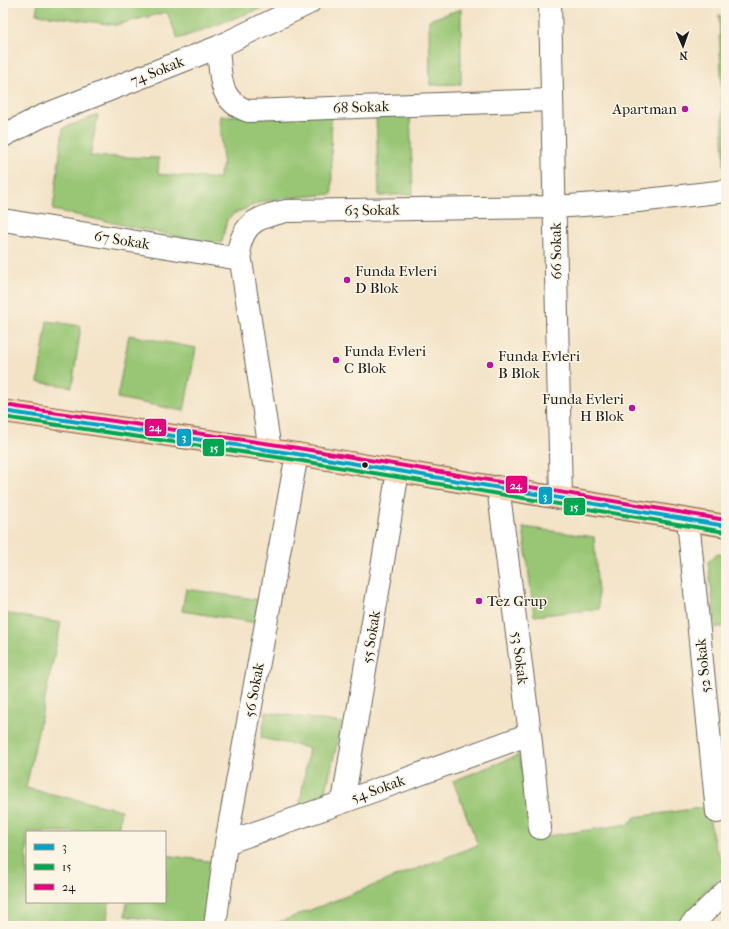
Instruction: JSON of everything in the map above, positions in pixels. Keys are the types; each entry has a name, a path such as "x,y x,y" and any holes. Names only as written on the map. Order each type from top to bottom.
{"main road":[{"path":"3,411 296,454 726,526"}],"street":[{"name":"74 Sokak","path":"3,136 40,117 218,47 309,3"},
{"name":"66 Sokak","path":"550,3 561,498"},
{"name":"68 Sokak","path":"218,47 224,92 239,108 248,111 552,100"},
{"name":"63 Sokak","path":"270,450 239,248 241,238 246,230 251,224 259,219 286,211 554,207 638,201 726,191"},
{"name":"67 Sokak","path":"3,220 240,259"},
{"name":"56 Sokak","path":"215,926 226,843 296,454"},
{"name":"55 Sokak","path":"343,802 398,471"},
{"name":"53 Sokak","path":"498,487 530,734 540,828"},
{"name":"52 Sokak","path":"688,520 718,812"},
{"name":"54 Sokak","path":"226,843 530,734"},
{"path":"690,926 726,891"}],"green space":[{"path":"38,3 276,3 178,39 167,12 115,25 36,14"},
{"path":"461,9 461,84 430,85 429,20"},
{"path":"719,14 726,22 726,166 724,166"},
{"path":"331,113 332,194 278,199 258,203 233,214 227,220 222,242 212,244 53,210 63,128 98,115 90,156 159,158 158,174 218,179 223,165 220,116"},
{"path":"410,114 413,194 379,196 376,115"},
{"path":"47,321 81,326 72,387 38,382"},
{"path":"129,335 196,348 184,411 117,398"},
{"path":"523,527 594,537 599,609 534,616"},
{"path":"716,554 726,555 726,626 716,628 708,562"},
{"path":"186,589 261,600 257,623 182,611"},
{"path":"3,613 61,623 26,788 121,810 118,831 26,831 26,903 109,903 106,926 3,925"},
{"path":"266,712 342,723 324,798 299,809 309,748 261,738"},
{"path":"726,715 726,746 723,746 719,716"},
{"path":"519,755 535,838 629,824 635,817 707,807 715,847 726,867 726,871 675,926 269,926 478,845 453,781"},
{"path":"166,855 215,862 206,926 125,916 127,903 166,903"}],"transit line":[{"name":"24","path":"4,405 298,448 726,520"},
{"name":"3","path":"3,411 297,454 726,526"},
{"name":"15","path":"3,417 296,460 725,532"}],"place":[{"name":"Apartman","path":"685,109"},
{"name":"Funda Evleri D Blok","path":"347,280"},
{"name":"Funda Evleri C Blok","path":"336,360"},
{"name":"Funda Evleri B Blok","path":"490,365"},
{"name":"Funda Evleri H Blok","path":"632,408"},
{"name":"Tez Grup","path":"479,601"}]}
